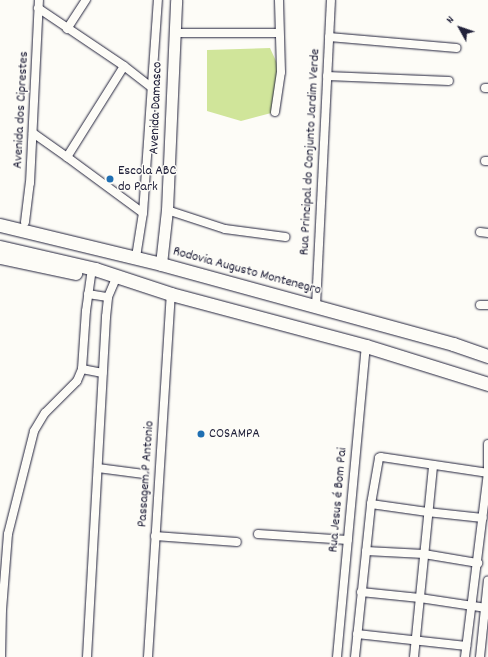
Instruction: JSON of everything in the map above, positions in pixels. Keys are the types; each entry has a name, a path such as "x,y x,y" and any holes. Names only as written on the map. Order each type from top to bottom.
{"main road":[{"name":"Rodovia Augusto Montenegro","path":"0,216 102,241 118,253 453,344 488,356"},
{"path":"0,225 118,253"},
{"path":"0,247 58,261 93,272 117,276 171,294 366,346 488,384"},
{"path":"0,257 71,273 93,272"}],"street":[{"path":"67,28 86,0"},
{"name":"Avenida Damasco","path":"136,258 143,214 158,0"},
{"name":"Avenida Damasco","path":"161,264 167,210 176,0"},
{"path":"275,112 281,72 279,0"},
{"name":"Rua Principal do Conjunto Jardim Verde","path":"316,306 331,0"},
{"path":"39,4 67,28 124,66 151,87"},
{"name":"Avenida dos Ciprestes","path":"25,222 30,184 39,4"},
{"path":"174,33 279,33"},
{"path":"329,37 457,48"},
{"path":"67,157 124,66"},
{"path":"327,76 449,81"},
{"path":"33,133 143,214"},
{"path":"167,210 225,229 285,237"},
{"path":"1,657 2,610 8,534 34,431 45,413 77,381 82,370 88,294 93,272"},
{"path":"87,657 108,297 117,276"},
{"path":"88,294 108,297"},
{"name":"Passagem P Antonio","path":"148,657 171,294"},
{"name":"Rua Jesus é Bom Pai","path":"337,657 366,346"},
{"path":"82,370 103,373"},
{"path":"465,657 488,472 488,444"},
{"path":"355,657 360,592 366,551 370,504 379,458 381,457 488,472"},
{"path":"414,657 427,512 433,465"},
{"path":"98,468 144,474"},
{"path":"370,504 483,518"},
{"path":"258,534 348,540"},
{"path":"155,536 237,542"},
{"path":"366,551 424,554 478,562"},
{"path":"480,657 488,580"},
{"path":"360,592 420,598 486,608"},
{"path":"357,634 466,646"}],"green space":[{"path":"270,48 281,72 275,112 241,121 207,111 207,50"}],"place":[{"name":"Escola ABC do Park","path":"110,179"},
{"name":"COSAMPA","path":"201,434"}]}
